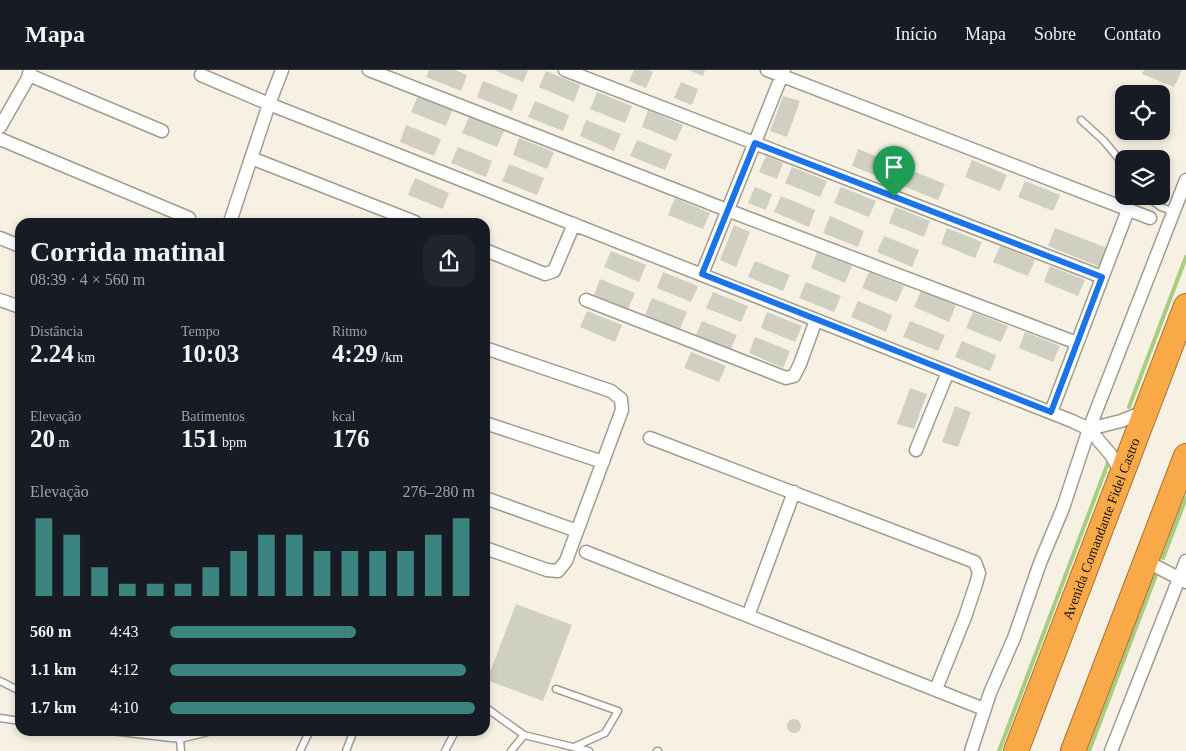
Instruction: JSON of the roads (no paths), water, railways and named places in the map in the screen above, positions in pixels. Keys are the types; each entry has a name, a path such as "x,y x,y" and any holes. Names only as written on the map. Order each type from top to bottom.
{"highway":[{"name":"Avenida Comandante Fidel Castro","path":"1016,751 1186,306"},
{"path":"1073,751 1186,456"}],"street":[{"path":"231,218 282,70"},
{"path":"369,70 1077,343"},
{"path":"566,70 1102,277"},
{"path":"767,70 783,73 1150,218"},
{"path":"0,127 30,73 162,131"},
{"path":"702,274 783,73"},
{"path":"201,75 269,104 1051,412 1089,429 1111,455 1122,474"},
{"path":"0,139 189,218"},
{"path":"252,158 405,218"},
{"path":"971,751 984,709 1063,508 1089,429 1186,180"},
{"path":"1051,412 1128,210"},
{"path":"490,252 544,274 554,271 574,224"},
{"path":"0,238 15,244"},
{"path":"0,300 15,305"},
{"path":"586,300 786,378 794,376 816,320"},
{"path":"490,350 611,391 621,399 622,410 566,561 558,571 547,570 490,550"},
{"path":"916,450 948,372"},
{"path":"1089,429 1121,421 1146,411"},
{"path":"490,426 603,462"},
{"path":"650,438 975,562 979,573 976,584 965,618 936,689"},
{"path":"748,616 794,492"},
{"path":"490,500 577,531"},
{"path":"586,552 984,709"},
{"path":"1146,561 1183,581"},
{"path":"1111,751 1183,581 1186,561"}],"lane":[{"path":"1081,120 1104,141 1115,154"},
{"path":"1158,205 1174,212"},
{"path":"0,681 15,688"},
{"path":"556,690 618,711 605,733 574,747"},
{"path":"490,711 524,735 589,751"},
{"path":"0,718 15,720"},
{"path":"511,751 524,735"},
{"path":"159,736 180,739 192,736"},
{"path":"300,751 307,736"},
{"path":"346,751 352,736"},
{"path":"445,751 453,736"},
{"path":"180,739 181,751"}],"waterway":[{"path":"1129,407 1186,257"},
{"path":"999,751 1108,463"},
{"path":"1163,558 1186,498"},
{"path":"1089,751 1156,575"}]}
